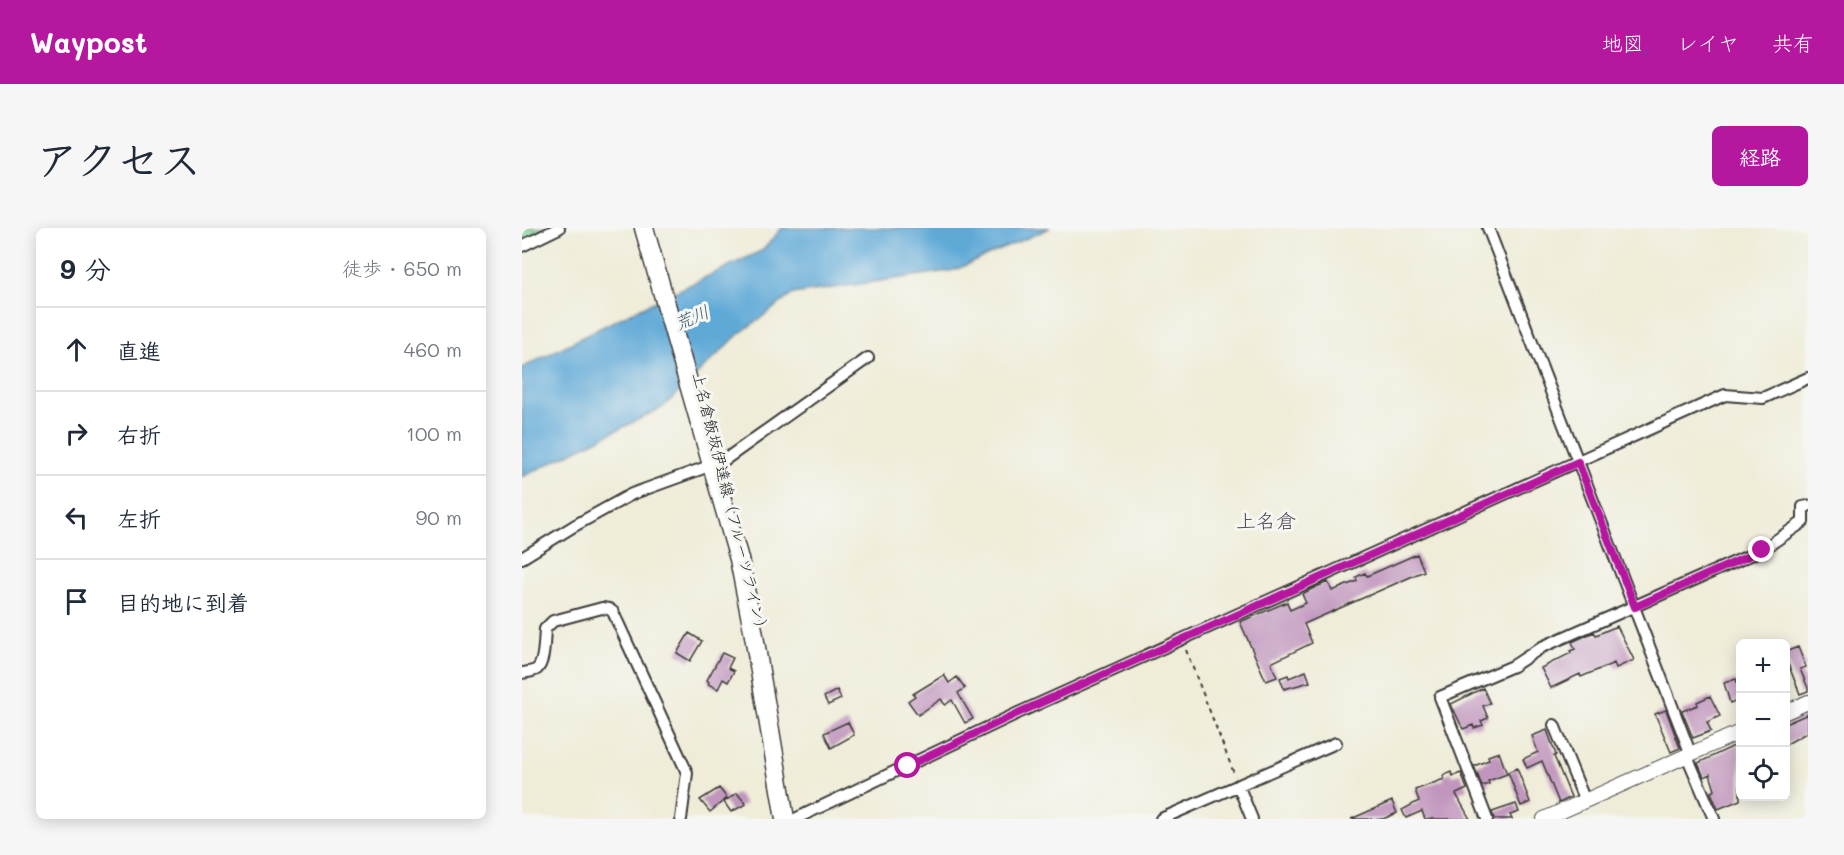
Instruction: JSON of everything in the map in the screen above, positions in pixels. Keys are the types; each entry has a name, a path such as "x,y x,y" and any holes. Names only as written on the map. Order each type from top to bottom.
{"main road":[{"name":"上名倉飯坂伊達線（フルーツライン）","path":"644,228 749,564 765,636 796,819"},
{"name":"上名倉飯坂伊達線（フルーツライン）","path":"657,228 716,459 739,560 785,819"}],"street":[{"path":"522,246 546,232 559,228"},
{"path":"1488,228 1635,607 1714,819"},
{"path":"522,558 632,494 716,459 868,358"},
{"path":"796,819 1018,713 1725,395 1763,398 1808,378"},
{"path":"1487,819 1440,698 1513,666 1542,647 1762,550 1803,522 1803,507 1808,506"},
{"path":"522,673 537,669 541,663 545,629 548,624 602,608 613,612 687,773 681,819"},
{"path":"1790,710 1808,702"},
{"path":"1554,725 1585,801"},
{"path":"1544,819 1736,734"},
{"path":"1161,819 1336,744"},
{"path":"1238,785 1252,819"}],"path":[{"path":"1182,639 1238,785"}],"green space":[{"path":"522,228 550,228 522,242"}],"water":[{"name":"荒川","path":"782,228 1050,228 955,270 793,294 739,334 662,408 522,477 522,368 763,250"}],"building":[{"path":"1417,554 1424,571 1304,624 1312,643 1271,663 1277,677 1266,681 1240,622 1287,602 1290,610 1306,603 1302,594 1316,587 1328,582 1332,591 1357,581 1356,577 1365,573 1367,576"},
{"path":"1617,626 1634,660 1616,668 1614,663 1581,677 1580,674 1551,688 1541,668 1571,653 1570,651 1575,649 1572,642 1594,632 1596,635"},
{"path":"689,633 702,641 690,661 677,653"},
{"path":"1798,647 1806,667 1800,669 1808,691 1800,694 1790,669 1790,650"},
{"path":"722,653 733,658 728,668 734,671 728,682 723,679 718,689 708,684 707,680"},
{"path":"1306,671 1310,682 1284,689 1280,678 1288,675 1289,678"},
{"path":"944,675 949,683 957,677 965,688 958,693 973,719 965,723 952,700 945,705 941,699 918,715 908,701 915,696 913,694"},
{"path":"1736,679 1736,701 1730,703 1724,683"},
{"path":"1483,688 1490,703 1483,706 1488,718 1481,721 1483,725 1474,728 1473,725 1463,729 1451,704"},
{"path":"837,690 841,699 828,705 824,697"},
{"path":"1710,696 1720,716 1707,722 1711,731 1693,738 1682,711 1698,705 1697,702"},
{"path":"1666,710 1680,748 1671,752 1655,714"},
{"path":"1808,714 1808,732 1790,742 1790,722"},
{"path":"848,722 854,735 831,748 824,733"},
{"path":"1547,730 1556,755 1554,756 1571,797 1559,803 1542,761 1527,768 1523,759 1538,752 1532,736"},
{"path":"1736,745 1738,801 1718,809 1711,792 1715,790 1710,774 1704,777 1698,763"},
{"path":"1499,752 1507,774 1488,781 1489,784 1482,786 1474,766 1489,760 1488,756"},
{"path":"1517,768 1530,802 1521,806 1508,772"},
{"path":"1451,772 1453,776 1461,773 1467,789 1456,794 1470,819 1425,819 1422,811 1406,818 1402,810 1419,801 1415,790 1444,779 1443,776"},
{"path":"719,788 727,798 710,812 700,800"},
{"path":"737,793 746,804 731,812 724,802"},
{"path":"1392,801 1397,813 1383,819 1351,819"},
{"path":"1516,804 1519,812 1510,815 1512,819 1494,819 1492,812"}],"district":[{"name":"上名倉","path":"1266,521"}],"route":[{"path":"908,766 1018,713 1578,462 1635,607 1762,550"}]}
